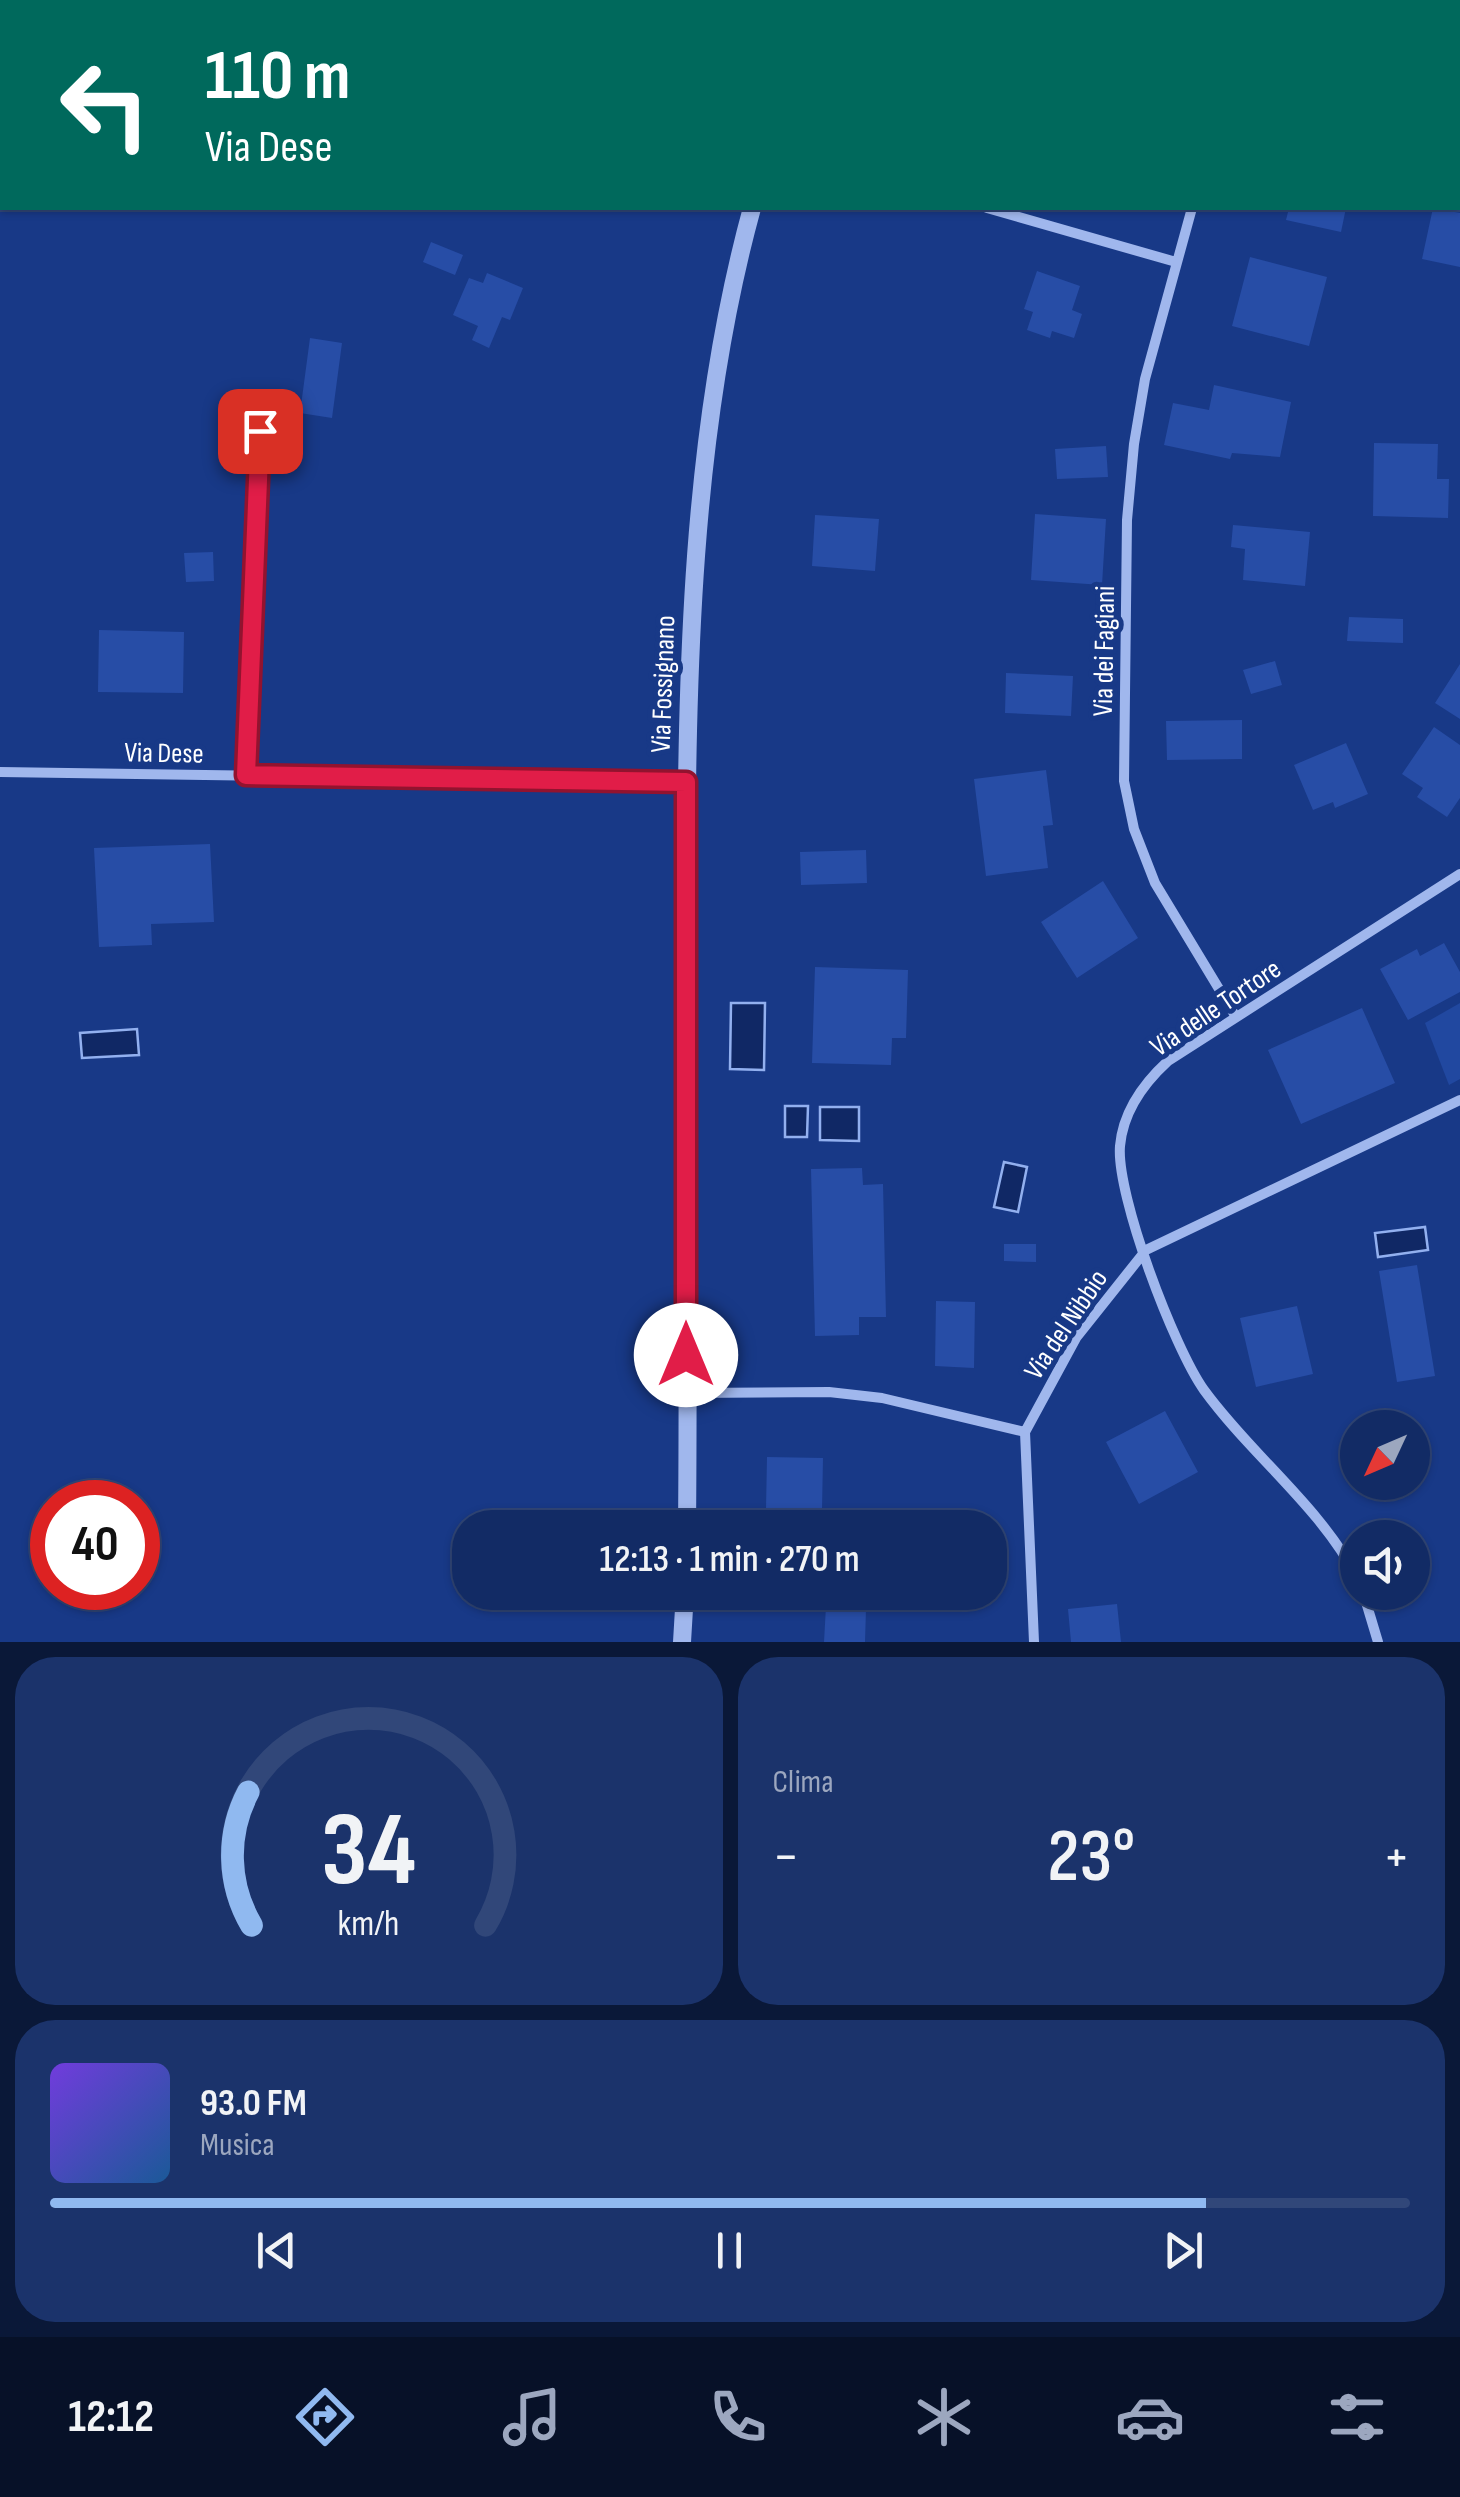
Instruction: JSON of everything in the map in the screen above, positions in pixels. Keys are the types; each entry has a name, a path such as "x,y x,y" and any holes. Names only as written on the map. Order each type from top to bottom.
{"street":[{"name":"Via Fossignano","path":"686,1510 686,782 692,614 710,419 722,336 752,210"},
{"path":"994,210 1176,262 1191,210"},
{"name":"Via dei Fagiani","path":"1176,262 1141,396 1131,469 1124,780 1134,829 1155,883 1236,1017"},
{"path":"246,775 260,431"},
{"name":"Via Dese","path":"0,772 686,782"},
{"name":"Via delle Tortore","path":"1340,1552 1320,1522 1199,1382 1174,1334 1146,1250 1120,1165 1120,1143 1128,1115 1158,1071 1460,874"},
{"name":"Via del Nibbio","path":"1025,1432 1076,1338 1146,1250 1460,1100"},
{"path":"686,1394 828,1392 882,1398 1025,1432 1034,1642"},
{"path":"682,1642 684,1610"},
{"path":"1369,1610 1378,1642"}],"shaded area":[{"path":"731,1003 765,1003 764,1070 730,1069"},
{"path":"1460,1003 1460,1079 1449,1085 1425,1023"},
{"path":"137,1029 139,1055 82,1058 80,1033"},
{"path":"785,1106 808,1106 807,1137 785,1137"},
{"path":"820,1107 859,1107 859,1141 820,1140"},
{"path":"1004,1162 1027,1167 1018,1212 994,1207"},
{"path":"1425,1227 1428,1250 1378,1257 1375,1233"}],"building":[{"path":"1288,210 1346,210 1341,232 1286,220"},
{"path":"1433,210 1460,213 1460,267 1422,259"},
{"path":"431,242 463,255 455,275 423,262"},
{"path":"1250,257 1327,277 1309,346 1232,326"},
{"path":"1037,271 1080,286 1072,310 1082,314 1074,338 1052,331 1050,338 1027,330 1033,312 1024,309"},
{"path":"487,273 523,288 510,320 502,317 489,348 472,340 478,326 453,315 469,278 483,283"},
{"path":"310,338 342,343 332,418 300,413"},
{"path":"1214,385 1291,402 1280,457 1232,453 1230,459 1164,445 1173,403 1209,410"},
{"path":"1374,443 1438,444 1437,479 1449,479 1448,518 1373,516"},
{"path":"1106,446 1108,477 1057,479 1055,449"},
{"path":"1035,514 1106,519 1102,585 1031,580"},
{"path":"815,515 879,519 875,571 812,566"},
{"path":"1233,525 1310,532 1305,586 1243,580 1245,549 1231,547"},
{"path":"213,552 214,581 186,582 184,553"},
{"path":"1349,617 1403,619 1403,643 1347,641"},
{"path":"99,630 184,632 183,693 98,692"},
{"path":"1275,661 1282,685 1251,694 1243,670"},
{"path":"1460,664 1460,719 1435,703"},
{"path":"1006,673 1073,676 1071,716 1005,713"},
{"path":"1242,720 1242,759 1167,760 1166,721"},
{"path":"1434,727 1460,745 1460,798 1447,817 1417,797 1423,788 1402,774"},
{"path":"1346,743 1368,794 1335,808 1333,802 1313,810 1294,765"},
{"path":"1046,770 1053,825 1043,826 1048,868 986,876 974,779"},
{"path":"210,844 214,922 151,924 152,945 99,947 94,848"},
{"path":"866,850 867,883 801,885 800,852"},
{"path":"1103,881 1138,938 1077,978 1041,922"},
{"path":"1444,943 1460,972 1460,992 1408,1020 1380,969 1417,949 1420,956"},
{"path":"815,967 908,970 906,1038 892,1038 891,1065 812,1063"},
{"path":"1362,1008 1395,1083 1301,1124 1268,1050"},
{"path":"862,1168 863,1185 883,1184 886,1317 859,1317 859,1335 815,1336 811,1169"},
{"path":"1004,1244 1036,1244 1036,1262 1004,1261"},
{"path":"1417,1265 1435,1376 1397,1382 1379,1271"},
{"path":"936,1301 975,1302 974,1368 935,1366"},
{"path":"1297,1306 1313,1374 1256,1387 1240,1318"},
{"path":"1165,1411 1198,1472 1139,1504 1106,1442"},
{"path":"767,1457 823,1458 822,1510 766,1509"},
{"path":"1117,1604 1121,1642 1071,1642 1068,1609"},
{"path":"826,1610 866,1610 865,1642 824,1642"}],"route":[{"path":"260,431 246,775 686,782 686,1355"}]}
